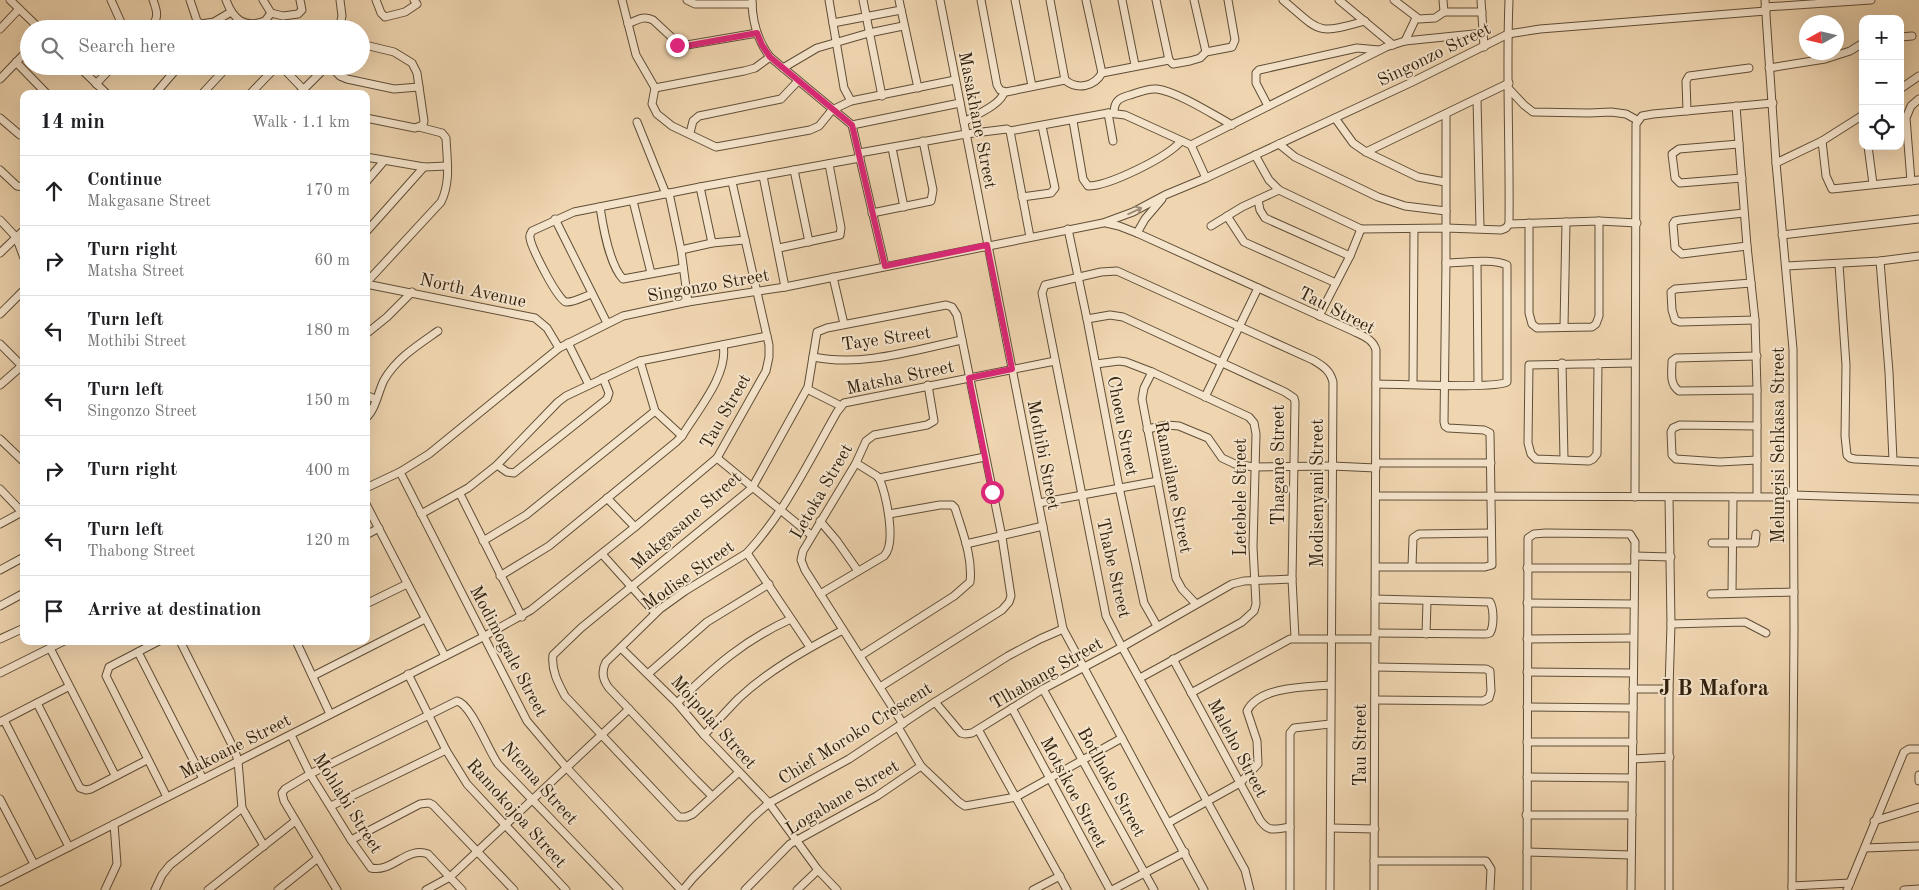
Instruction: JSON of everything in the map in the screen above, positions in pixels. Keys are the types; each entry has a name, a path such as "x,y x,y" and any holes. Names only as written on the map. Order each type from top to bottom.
{"street":[{"path":"111,0 120,20"},
{"path":"153,0 157,20"},
{"path":"190,0 197,20"},
{"path":"226,0 231,12 240,20"},
{"path":"263,0 271,12 283,16 298,14 302,10 300,0"},
{"path":"340,0 341,20"},
{"path":"376,0 381,13 385,17 410,11 417,4 414,0"},
{"path":"622,0 636,55 655,88 652,104 657,114 678,129 716,146 814,129 832,110 851,101 955,80"},
{"path":"687,0 695,4 718,1 752,2 757,33 770,57 852,125 885,266"},
{"path":"829,0 844,88 851,101"},
{"path":"863,0 882,96"},
{"path":"899,0 903,26 918,88"},
{"name":"Masakhane Street","path":"940,0 987,245"},
{"path":"981,0 997,85 1000,90 1004,92 1065,80"},
{"path":"1015,0 1032,86"},
{"path":"1050,0 1065,80 1072,85 1084,86 1094,82 1102,73 1170,60"},
{"path":"1086,0 1102,73"},
{"path":"1122,0 1135,66"},
{"path":"1156,0 1170,60 1173,64 1200,58 1206,52 1232,47 1235,40 1228,0"},
{"path":"1194,0 1206,52"},
{"path":"1283,0 1318,29 1336,29 1365,21"},
{"path":"1339,0 1393,45"},
{"path":"1394,0 1416,18 1432,19 1444,12 1482,12"},
{"path":"1442,0 1444,12"},
{"path":"1481,0 1484,47"},
{"path":"1255,155 1269,180 1279,190 1362,229 1480,228 1501,230 1506,228 1509,224 1510,158 1509,0"},
{"name":"Singonzo Street","path":"370,486 400,472 441,445 559,348 623,316 688,302 786,287 1103,223 1133,212 1165,195 1335,118 1508,34 1540,28 1765,6 1872,0"},
{"path":"0,29 16,4 31,20"},
{"name":"Melungisi Sehkasa Street","path":"1765,6 1776,163 1793,349 1792,888"},
{"path":"833,23 901,10"},
{"path":"217,20 231,12"},
{"path":"266,20 271,12"},
{"path":"628,24 643,17 647,18 681,46 757,33"},
{"path":"1405,41 1416,18"},
{"path":"783,68 811,51 835,42 903,26"},
{"path":"592,294 566,302 558,296 530,237 532,231 570,213 667,193 829,164 923,141 1002,128 1010,131 1111,113 1125,115 1192,145 1379,50 1405,41 1484,33"},
{"path":"1904,37 1912,36"},
{"path":"1769,68 1833,57 1859,45"},
{"path":"370,46 394,52 408,59 415,67 424,121 419,127"},
{"path":"1268,106 1255,78 1259,70 1357,48 1379,50"},
{"path":"655,88 756,68 770,57"},
{"path":"0,79 20,58"},
{"path":"16,62 20,66"},
{"path":"1687,110 1686,81 1689,76 1749,68"},
{"path":"28,75 42,90"},
{"path":"87,75 103,90"},
{"path":"96,84 104,75"},
{"path":"161,90 172,75"},
{"path":"206,90 220,75"},
{"path":"254,90 268,75"},
{"path":"288,75 300,90"},
{"path":"302,90 318,75"},
{"path":"339,75 347,79 394,89 419,87"},
{"path":"1904,86 1919,76"},
{"path":"690,133 695,118 781,99 798,81"},
{"path":"1366,152 1509,86"},
{"path":"1509,86 1524,105 1533,112 1611,112 1626,114 1637,120"},
{"path":"1113,141 1111,113 1118,99 1147,90 1155,89 1175,96 1232,125"},
{"path":"964,122 996,104 1004,92"},
{"path":"1477,100 1480,228"},
{"path":"1822,141 1826,176 1832,189 1915,181 1906,118 1911,106 1919,100"},
{"path":"1635,497 1635,129 1637,120 1646,115 1773,103"},
{"path":"852,125 960,104"},
{"path":"1736,106 1757,356 1756,496"},
{"path":"1376,567 1490,567 1493,562 1491,435 1488,431 1445,426 1446,114"},
{"path":"0,118 20,135"},
{"path":"1335,118 1354,143 1366,152 1418,177 1445,182"},
{"path":"1776,163 1822,141 1859,118"},
{"path":"370,119 409,128 419,127 444,135 448,186 441,202 370,279"},
{"path":"1073,121 1083,179 1088,186 1118,179 1172,150 1181,141"},
{"path":"637,122 667,193 680,250 688,302"},
{"path":"1022,197 1051,193 1055,188 1042,126"},
{"path":"1010,131 1030,238"},
{"path":"872,213 927,203 933,198 923,141"},
{"path":"1279,144 1295,157 1378,196 1405,206 1446,211"},
{"path":"1739,144 1679,149 1672,154 1675,178 1680,183 1742,178"},
{"path":"1192,145 1206,178"},
{"path":"892,148 904,207"},
{"path":"1869,150 1873,184"},
{"path":"370,158 424,168 447,166"},
{"path":"370,177 384,161"},
{"path":"779,248 839,237 841,233 829,164"},
{"path":"370,228 424,168"},
{"path":"0,170 20,186"},
{"path":"794,170 809,242"},
{"path":"763,176 786,287"},
{"name":"Tau Street","path":"483,637 522,616 602,554 716,458 766,371 770,357 732,182"},
{"path":"700,187 712,243"},
{"path":"1211,226 1279,190"},
{"name":"Singonzo Street","path":"1103,223 1137,233 1145,219 1165,195"},
{"path":"633,200 652,273"},
{"path":"1258,200 1260,210 1265,218 1350,256"},
{"path":"600,207 607,243 621,277 626,279 683,268"},
{"path":"1744,212 1675,221 1673,224 1675,248 1682,254 1747,246"},
{"path":"1227,216 1244,242 1336,283"},
{"path":"555,219 607,323"},
{"path":"1782,235 1919,219"},
{"path":"0,220 16,238 20,248"},
{"path":"1509,224 1599,221 1636,223"},
{"path":"1529,223 1529,318 1537,328 1592,327 1598,322 1599,221"},
{"path":"1564,327 1566,222"},
{"name":"Choeu Street","path":"1068,229 1119,487 1144,602 1157,626"},
{"path":"1319,316 1362,229"},
{"path":"1413,384 1414,229"},
{"name":"Tau Street","path":"1137,233 1369,338 1374,344 1376,350 1374,890"},
{"path":"0,253 20,234"},
{"path":"680,250 712,243 744,240"},
{"name":"Mothibi Street","path":"987,245 1063,629 1083,668"},
{"path":"1786,266 1880,261 1919,256 1919,262"},
{"path":"1880,261 1889,372 1893,460"},
{"path":"1477,262 1478,385"},
{"path":"1376,384 1478,385 1502,384 1508,380 1508,267 1501,263 1446,263"},
{"path":"1839,264 1846,365 1845,436 1847,455 1855,459 1919,462"},
{"name":"Modisenyani Street","path":"1078,278 1101,272 1116,271 1318,362 1328,370 1333,382 1330,890"},
{"path":"833,277 844,324"},
{"name":"Thabe Street","path":"1078,278 1049,284 1042,293 1106,616 1245,870 1250,890"},
{"path":"1751,283 1673,290 1671,292 1672,310 1675,320 1680,322 1755,320"},
{"name":"North Avenue","path":"370,284 535,318 547,328 559,348"},
{"path":"1205,397 1258,288"},
{"path":"370,331 387,318 412,292"},
{"path":"0,314 20,294"},
{"name":"Makgasane Street","path":"739,772 690,816 679,817 565,696 552,666 553,655 581,628 631,586 752,488 807,389 817,332 844,324 946,305 952,308 957,315 984,457 1002,537 1011,598 1006,606 880,686"},
{"name":"Thagane Street","path":"1087,319 1118,315 1222,362 1294,398 1292,579 1295,638"},
{"path":"370,414 384,381 396,363 409,351 438,331"},
{"path":"421,514 460,494 497,465 558,402 589,385 640,361 766,336"},
{"name":"Taye Street","path":"813,357 839,361 864,360 962,340"},
{"path":"0,344 20,362"},
{"path":"568,344 589,385"},
{"path":"500,576 549,546 682,436 719,374 724,354 723,344"},
{"path":"1757,356 1691,357 1674,359 1672,361 1672,380 1676,388 1683,391 1757,390"},
{"path":"640,361 655,412 682,436"},
{"name":"Matsha Street","path":"841,406 853,400 1055,361"},
{"name":"Letebele Street","path":"1096,364 1123,362 1152,372 1253,420 1256,434 1254,467 1255,607 1248,618 1140,678"},
{"path":"1598,363 1597,454 1589,460 1536,459 1530,451 1528,438 1528,366 1532,364 1634,362"},
{"path":"1562,363 1564,459"},
{"path":"0,385 20,368"},
{"name":"Ramailane Street","path":"1152,372 1142,394 1147,429 1176,578 1182,589 1196,604"},
{"path":"497,465 506,472 514,473 607,400 609,393 603,378"},
{"name":"Letoka Street","path":"922,766 880,686 820,594 801,560 802,551 856,463 866,441 871,436 932,423 934,414 928,386"},
{"path":"807,389 841,406"},
{"path":"370,397 375,399"},
{"name":"Modise Street","path":"712,796 605,684 603,667 655,613 684,591 747,553 782,510 841,406"},
{"path":"483,541 526,515 655,412"},
{"path":"1147,429 1167,425 1179,426 1210,440 1222,458 1229,462 1254,467 1491,463"},
{"path":"1757,426 1680,425 1673,428 1671,432 1672,455 1676,459 1720,462 1757,460"},
{"path":"0,439 20,458"},
{"path":"879,478 984,457"},
{"path":"716,458 812,535"},
{"path":"820,594 886,553 888,549 889,514 879,478 856,463"},
{"name":"Modimogale Street","path":"400,472 483,637 528,721 566,767 682,890"},
{"path":"1039,503 1158,481"},
{"path":"0,489 20,508"},
{"path":"460,494 522,616"},
{"path":"1376,496 1794,496 1919,499"},
{"path":"1669,497 1671,556 1669,890"},
{"path":"1732,593 1733,497"},
{"path":"607,498 635,527"},
{"path":"860,656 967,586 970,582 966,544 955,508 950,504 889,514"},
{"path":"370,512 445,656"},
{"path":"0,524 20,513"},
{"path":"820,520 858,571"},
{"path":"966,544 1043,526"},
{"path":"370,533 378,528"},
{"path":"1412,566 1413,538 1419,534 1492,533"},
{"path":"1531,890 1527,890 1526,815 1528,538 1534,534 1630,534 1634,538 1635,556 1631,890"},
{"path":"1712,543 1754,543 1756,534"},
{"path":"747,553 810,647"},
{"path":"602,554 655,613"},
{"path":"1635,556 1671,556"},
{"path":"0,570 20,559"},
{"path":"1528,568 1634,568"},
{"name":"Tlhabang Street","path":"935,702 961,733 968,735 979,731 1044,689 1235,582 1292,579"},
{"path":"370,602 407,584"},
{"path":"648,673 707,622 769,584"},
{"path":"1711,594 1794,592"},
{"path":"0,606 20,595"},
{"path":"1191,693 1295,638 1488,634 1492,631 1492,603 1490,602 1376,599"},
{"path":"1426,634 1427,601"},
{"path":"1527,603 1634,604"},
{"path":"312,676 425,619"},
{"path":"677,702 734,651 775,626 791,619"},
{"path":"1671,624 1745,622 1766,633"},
{"name":"Chief Moroko Crescent","path":"682,890 769,803 849,759 935,702 1015,653 1063,629"},
{"path":"0,639 20,630"},
{"path":"704,735 740,697 810,647 843,630"},
{"name":"Makoane Street","path":"0,882 483,637"},
{"path":"1527,639 1633,638"},
{"path":"0,673 56,645"},
{"path":"151,645 109,667 106,676 167,797"},
{"path":"182,645 235,751 238,761 242,808 264,846"},
{"path":"298,645 330,714"},
{"path":"50,648 68,687 115,775"},
{"name":"Moipolai Street","path":"621,648 677,702 704,735 769,803 818,870 836,890"},
{"path":"138,652 203,779"},
{"name":"Maleho Street","path":"1173,660 1260,820 1266,828 1290,827"},
{"path":"1375,667 1482,668 1490,671 1491,691 1489,698 1483,701 1375,700"},
{"path":"1083,668 1185,852 1204,890"},
{"path":"1527,672 1633,673"},
{"name":"Ramokojoa Street","path":"408,674 446,750 467,784 566,890"},
{"path":"1168,823 1240,783 1253,770 1259,761 1257,742 1247,711 1250,706 1261,698 1282,689 1330,685"},
{"path":"68,687 2,721 69,847"},
{"name":"Botlhoko Street","path":"1044,689 1081,760 1154,890"},
{"path":"1633,690 1669,689"},
{"name":"Ntema Street","path":"294,822 282,797 285,789 310,774 457,701 464,704 492,756 619,890"},
{"path":"37,703 80,788 91,789 147,760"},
{"path":"1527,707 1632,708"},
{"name":"Motsikoe Street","path":"1012,708 1111,890"},
{"path":"426,890 450,877 629,709"},
{"path":"1290,890 1291,731 1294,728 1330,724"},
{"path":"979,731 1067,890"},
{"name":"Mohlabi Street","path":"291,734 310,774 350,840 371,868 383,868 410,854 422,852 428,854 462,890"},
{"path":"1016,797 1122,738"},
{"path":"1527,742 1633,742"},
{"path":"1792,888 1849,886 1874,821 1904,752 1909,749 1919,749"},
{"path":"331,806 446,750"},
{"path":"1633,759 1670,757"},
{"name":"Logabane Street","path":"745,890 784,849 877,796 922,766 964,805 1016,797"},
{"path":"1919,775 1919,781"},
{"path":"1527,777 1632,778"},
{"path":"0,799 34,864"},
{"path":"350,840 420,804 433,804 514,890"},
{"path":"1874,821 1919,807"},
{"path":"155,890 162,875 170,865 242,808"},
{"path":"1526,815 1632,815"},
{"path":"208,890 294,822 337,890"},
{"path":"105,890 117,864 114,824"},
{"path":"1331,828 1375,829"},
{"path":"1865,848 1919,846"},
{"path":"1111,890 1185,852"},
{"path":"1527,852 1631,855"},
{"path":"278,890 318,858"},
{"path":"1374,861 1486,861 1491,869 1490,890"},
{"path":"797,890 818,870"},
{"path":"1033,890 1060,876"},
{"path":"1904,890 1919,889"}],"district":[{"name":"J B Mafora","path":"1714,687"}],"route":[{"path":"677,45 691,45 757,33 770,57 852,125 885,266 987,245 1012,369 969,378 992,492"}]}
